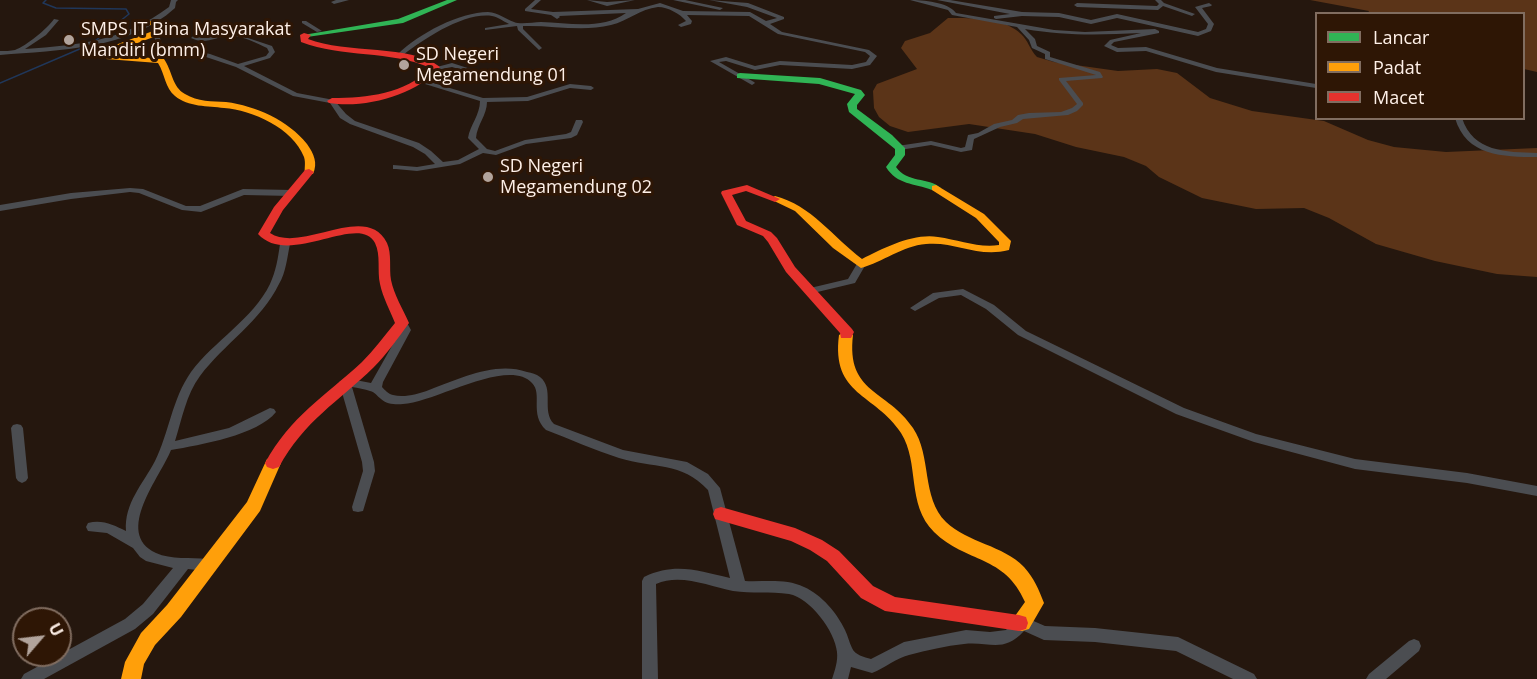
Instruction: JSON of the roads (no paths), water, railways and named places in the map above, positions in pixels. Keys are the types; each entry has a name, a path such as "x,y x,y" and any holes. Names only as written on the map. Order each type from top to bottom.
{"street":[{"path":"175,0 172,1 172,8 155,28 113,49 108,56 161,61 167,68 172,90 177,94 205,103 239,107 287,130 300,143 312,161 307,176 275,212 264,234 272,242 285,244 345,228 361,228 376,235 385,250 385,282 406,330 376,388"},
{"path":"334,2 346,0"},
{"path":"436,68 428,62 401,54 327,48 304,40 304,35 400,21 453,0"},
{"path":"538,0 527,10 553,14 593,13 633,11 660,6 682,13 750,14 780,33 874,54 873,61 852,67 780,63 755,68 725,59 713,61 746,80 820,81 858,92 861,95 852,105 852,110 868,123 883,130 900,148 900,155 891,167 892,172 904,180 930,185 970,207 998,232 1005,241 1005,248 988,252 933,239 880,254 861,264 852,281 809,291"},
{"path":"590,0 600,3 632,0"},
{"path":"676,0 721,9 726,13"},
{"path":"712,0 748,6 782,18 767,23"},
{"path":"913,0 998,17 1022,14"},
{"path":"940,0 1022,14 1059,15 1091,22 1112,16 1205,30 1209,30 1211,24 1198,7 1209,5"},
{"path":"1059,15 1073,10 1076,2 1154,8 1160,2 1192,14"},
{"path":"593,13 600,3"},
{"path":"950,9 954,14 1019,26 1084,34 1155,31 1157,32 1112,41 1107,45 1117,50 1146,49 1216,70 1315,86"},
{"path":"1127,18 1138,9 1144,9"},
{"path":"487,29 516,24 600,24 622,19 633,11"},
{"path":"681,25 688,24 689,21 682,13"},
{"path":"401,54 411,45 453,22 490,14 516,24 539,48"},
{"path":"553,14 561,19"},
{"path":"17,51 30,41 48,33 56,20"},
{"path":"304,22 319,31"},
{"path":"900,148 931,143 961,150 969,148 971,137 980,136 993,127 1014,123 1021,117 1050,117 1075,111 1081,104 1061,79 1100,76 1047,58 1048,53 1034,46 1032,39 1019,26"},
{"path":"0,53 104,41 155,28"},
{"path":"155,28 159,45 208,55 238,66 295,95 332,101 368,98 412,86 436,68 452,65 475,72"},
{"path":"231,34 272,50 268,57 238,66"},
{"path":"425,78 427,84 483,100 528,99 570,86 591,88"},
{"path":"482,151 484,147 472,138 472,132 485,108 483,100"},
{"path":"332,101 343,116 401,138 430,153 439,163"},
{"path":"1459,120 1466,136 1483,146 1511,153 1537,155"},
{"path":"396,167 417,169 439,163 460,162 482,151 496,153 525,142 568,136 574,133 579,122"},
{"path":"845,652 856,662 872,666 904,649 966,637 990,639 1010,636 1035,603 1032,586 1012,565 955,538 933,522 928,513 909,434 897,417 867,395 850,376 842,351 847,332 782,259 767,234 741,223 726,193 739,188 747,188 799,209 837,246 861,264"},
{"path":"0,208 71,196 130,190 140,191 185,208 201,209 243,192 292,193"},
{"path":"135,543 133,515 166,447 193,378 221,344 251,319 282,274 285,244"},
{"path":"915,308 936,295 963,292 990,307 1022,333 1180,411 1254,438 1355,464 1467,478 1537,491"},
{"path":"131,679 140,650 174,611 254,506 282,443 307,414 369,363 402,323"},
{"path":"345,382 376,388 385,399 400,400 429,396 478,375 498,370 522,373 536,379 539,384 545,424 620,454 690,467 706,478 714,488 739,586"},
{"path":"345,382 369,471 358,507"},
{"path":"166,447 234,431 259,421 270,412"},
{"path":"17,428 22,478"},
{"path":"721,514 795,535 816,545 833,556 867,592 892,605 1022,623 1044,633 1106,636 1178,644 1248,679"},
{"path":"93,527 110,528 154,558 207,565"},
{"path":"29,679 130,624 148,609 186,562"},
{"path":"650,679 650,581 670,572 739,586 790,588 799,591 822,610 839,634 845,652 840,679"},
{"path":"1374,679 1414,646"}],"waterway":[{"path":"46,0 43,3 56,8 126,9 129,14 95,41"},
{"path":"0,83 89,45"}],"place":[{"name":"SMPS IT Bina Masyarakat Mandiri (bmm)","path":"69,40"},
{"name":"SD Negeri Megamendung 01","path":"404,65"},
{"name":"SD Negeri Megamendung 02","path":"488,177"}]}
